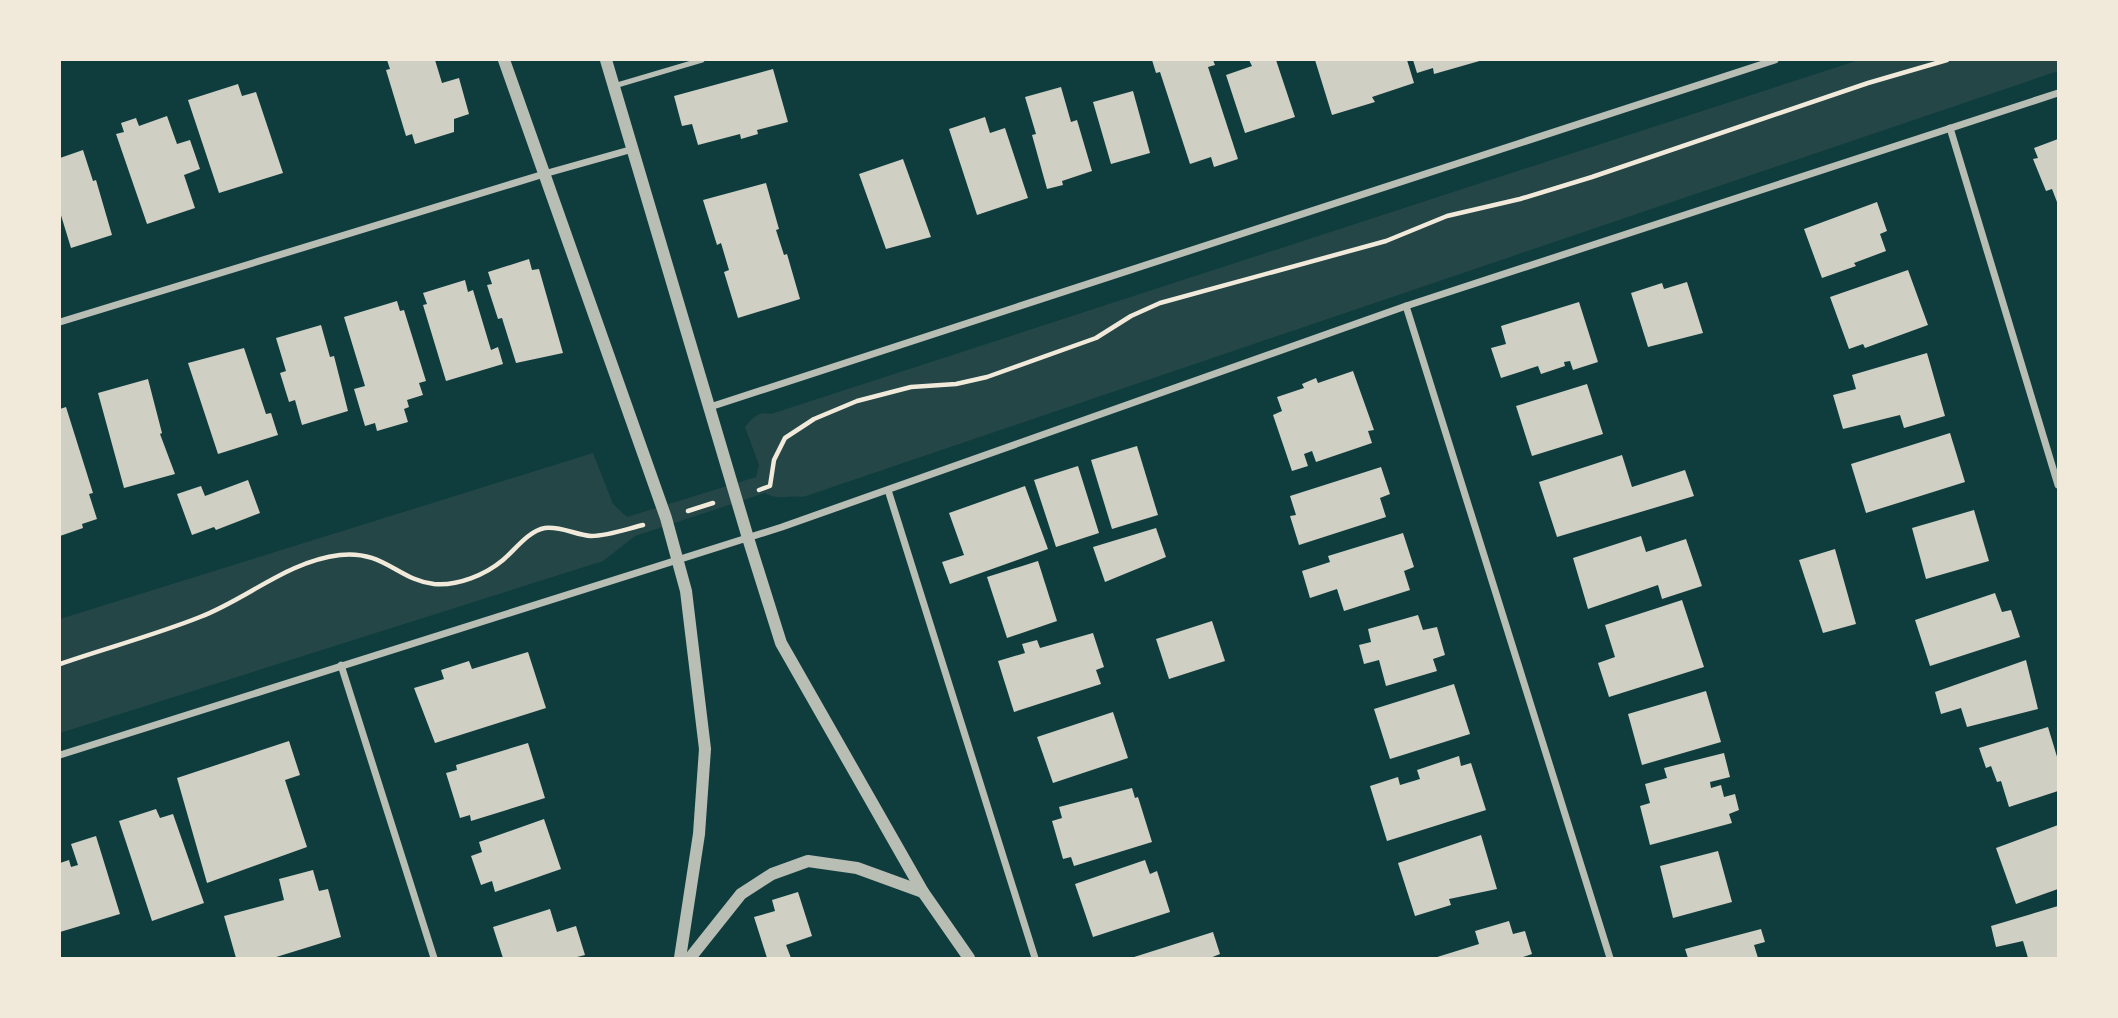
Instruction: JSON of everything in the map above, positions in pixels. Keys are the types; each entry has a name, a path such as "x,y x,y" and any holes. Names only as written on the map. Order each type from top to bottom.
{"street":[{"path":"504,60 666,518 686,591 705,749 697,847 680,958"},
{"path":"606,60 748,538 782,643 923,892 969,958"},
{"path":"710,407 1775,60"},
{"path":"60,755 679,561 888,490 1406,306 2059,93"},
{"path":"1950,128 2059,485"},
{"path":"60,322 634,149"},
{"path":"1406,306 1611,958"},
{"path":"888,490 1035,958"},
{"path":"341,665 434,958"},
{"path":"690,958 741,894 772,874 808,861 857,868 923,892"}],"lane":[{"path":"614,86 702,60"}],"path":[{"path":"60,664 202,617 262,584 313,562 340,555 367,555 433,584 454,583 476,576 501,562 527,537 543,528 592,536 632,528 770,486 774,460 785,438 814,419 857,401 911,387 956,384 987,377 1096,338 1131,316 1160,303 1386,241 1447,216 1520,199 1592,177 1868,83 1947,60"}],"shaded area":[{"path":"1859,60 2058,60 2058,71 803,497 780,497 765,493 635,536 603,561 60,733 60,619 593,453 613,504 627,517 756,477 759,465 745,427 759,414 771,414"}],"building":[{"path":"387,60 435,60 442,83 459,78 469,114 454,119 454,132 415,144 412,134 406,136 386,70 390,69"},
{"path":"1152,60 1213,60 1215,65 1208,67 1238,159 1214,167 1211,157 1190,164 1160,72 1156,73"},
{"path":"1249,60 1276,60 1295,117 1245,133 1226,75 1252,66"},
{"path":"1315,60 1407,60 1414,83 1372,97 1375,102 1332,115"},
{"path":"1413,60 1483,60 1434,74 1433,68 1417,73"},
{"path":"773,69 788,122 757,130 758,134 741,139 740,134 698,145 692,124 682,126 674,96"},
{"path":"238,84 242,96 256,92 283,173 219,193 188,100"},
{"path":"1061,87 1071,122 1077,120 1092,171 1062,181 1063,185 1047,189 1025,97"},
{"path":"1133,91 1150,153 1111,164 1093,102"},
{"path":"167,116 177,144 190,140 200,169 184,175 195,208 147,224 116,134 124,132 121,123 136,118 139,126"},
{"path":"985,117 990,133 1005,128 1028,198 977,215 949,129"},
{"path":"2058,139 2057,202 2052,189 2046,191 2033,159 2038,158 2034,148"},
{"path":"83,150 93,181 96,180 112,235 71,248 60,212 60,158"},
{"path":"903,159 931,237 886,249 859,174"},
{"path":"766,183 779,229 776,230 784,255 787,254 800,299 738,318 724,272 729,270 721,243 717,245 703,200"},
{"path":"1877,202 1887,231 1880,234 1886,251 1854,263 1856,266 1822,278 1804,229"},
{"path":"529,259 532,270 539,269 563,353 516,363 502,318 498,319 487,285 492,284 488,272"},
{"path":"1908,270 1928,325 1865,348 1863,344 1849,349 1830,297"},
{"path":"465,280 468,292 473,290 491,350 498,347 503,364 446,381 423,305 427,304 423,293"},
{"path":"1687,282 1703,333 1648,347 1631,293 1662,283 1664,289"},
{"path":"397,301 400,311 404,310 426,381 419,383 423,395 407,400 409,407 404,409 408,422 377,431 375,423 365,426 354,389 365,386 344,317"},
{"path":"1579,302 1598,362 1573,370 1570,361 1564,362 1565,366 1541,374 1538,366 1501,378 1491,348 1506,344 1501,326"},
{"path":"321,325 330,357 334,356 348,411 302,425 295,400 289,402 280,373 286,371 276,338"},
{"path":"244,348 266,414 271,413 278,435 218,454 188,363"},
{"path":"1927,353 1945,416 1904,428 1900,415 1843,429 1833,395 1856,389 1852,375"},
{"path":"1353,371 1374,430 1368,431 1372,443 1316,462 1312,451 1304,454 1308,466 1292,471 1273,415 1282,411 1277,397 1304,388 1302,384 1316,378 1318,383"},
{"path":"148,379 162,433 160,434 175,474 124,488 98,393"},
{"path":"1587,384 1603,434 1532,456 1516,406"},
{"path":"66,407 93,493 89,494 97,519 82,524 83,528 60,536 60,409"},
{"path":"1950,433 1965,482 1866,513 1851,464"},
{"path":"1137,446 1158,515 1112,529 1091,460"},
{"path":"1622,455 1632,487 1685,470 1694,496 1557,537 1539,482"},
{"path":"1078,466 1099,533 1056,547 1034,480"},
{"path":"1381,467 1390,494 1380,498 1386,517 1299,545 1290,516 1296,515 1290,496"},
{"path":"248,480 260,513 216,530 214,527 192,535 177,494 201,486 205,496"},
{"path":"1025,486 1048,549 950,584 942,562 964,555 949,513"},
{"path":"1974,510 1989,561 1926,579 1912,528"},
{"path":"1156,528 1166,557 1105,582 1093,547"},
{"path":"1403,533 1414,567 1404,571 1410,590 1344,611 1337,589 1310,598 1302,571 1330,562 1328,556"},
{"path":"1641,536 1646,552 1686,539 1702,586 1662,599 1658,585 1588,609 1573,558"},
{"path":"1835,549 1856,624 1823,633 1799,560"},
{"path":"1038,561 1057,621 1007,638 987,577"},
{"path":"1995,593 2002,612 2011,610 2020,637 1930,666 1915,620"},
{"path":"1682,600 1704,667 1609,697 1598,663 1615,657 1605,625"},
{"path":"1418,615 1423,630 1437,627 1445,655 1433,659 1437,671 1386,686 1379,660 1364,664 1359,645 1371,642 1368,629"},
{"path":"1212,621 1225,661 1169,679 1156,639"},
{"path":"1093,633 1104,667 1096,670 1101,684 1014,712 998,661 1025,653 1022,644 1037,640 1040,648"},
{"path":"528,652 546,708 435,743 414,688 444,679 441,670 469,661 472,669"},
{"path":"2026,660 2038,709 1967,727 1961,708 1941,714 1935,692"},
{"path":"1454,684 1470,734 1390,759 1374,709"},
{"path":"1706,691 1721,742 1642,765 1628,714"},
{"path":"1113,712 1128,758 1053,783 1037,737"},
{"path":"2048,727 2058,760 2058,791 2009,807 2001,781 1997,782 1991,766 1986,768 1979,748"},
{"path":"289,741 300,775 285,780 307,847 207,883 177,778"},
{"path":"528,743 545,798 471,821 470,815 460,818 446,773 457,770 456,765"},
{"path":"1724,753 1730,777 1710,782 1711,788 1721,785 1724,797 1735,794 1739,810 1729,814 1732,823 1650,845 1640,806 1650,803 1645,784 1667,778 1664,768"},
{"path":"1459,756 1461,766 1471,763 1486,810 1387,841 1370,786 1398,777 1400,785 1420,779 1417,770"},
{"path":"1132,788 1135,798 1138,797 1152,842 1074,866 1071,857 1063,859 1052,821 1062,818 1059,807"},
{"path":"156,809 160,818 173,814 204,903 152,921 119,821"},
{"path":"544,819 561,869 495,892 492,881 481,885 471,856 482,852 479,842"},
{"path":"2058,825 2058,889 2016,904 1996,848"},
{"path":"1481,835 1497,889 1449,899 1451,905 1415,916 1398,863"},
{"path":"96,836 120,914 60,932 60,863 69,860 71,867 78,865 71,844"},
{"path":"1718,851 1732,902 1673,918 1660,866"},
{"path":"1145,860 1150,874 1157,871 1170,912 1093,937 1075,884"},
{"path":"313,870 319,891 328,889 341,937 273,958 236,958 224,916 284,900 279,879"},
{"path":"798,892 812,936 786,945 791,958 767,958 754,917 775,911 772,900"},
{"path":"2058,906 2058,958 2028,958 2023,941 1996,947 1991,926"},
{"path":"550,909 557,932 576,926 585,955 573,958 503,958 493,927"},
{"path":"1509,921 1513,934 1525,931 1532,954 1520,958 1434,958 1479,944 1475,931"},
{"path":"1761,929 1765,942 1754,945 1758,958 1688,958 1685,949"},
{"path":"1213,932 1220,954 1210,958 1131,958"}]}
